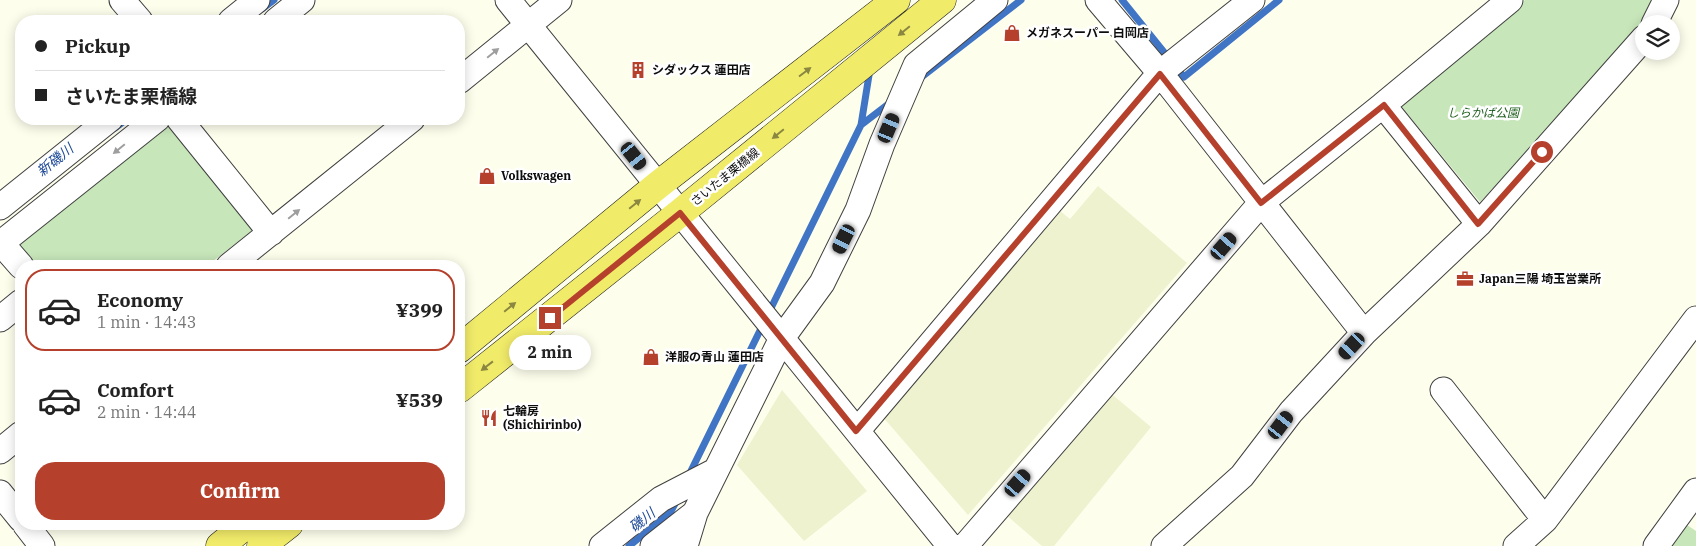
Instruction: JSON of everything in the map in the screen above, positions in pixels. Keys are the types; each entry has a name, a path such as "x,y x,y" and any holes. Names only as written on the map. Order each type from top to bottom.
{"main road":[{"path":"465,344 658,185 896,0"},
{"name":"さいたま栗橋線","path":"465,384 680,213 942,0"},
{"path":"220,546 240,530"},
{"path":"261,546 281,530"}],"street":[{"path":"122,0 135,15"},
{"path":"238,15 257,0"},
{"path":"283,15 302,0"},
{"path":"508,0 950,546"},
{"path":"465,76 559,0"},
{"path":"653,546 692,535 715,472 782,338 822,283 858,210 882,144 916,65 996,0"},
{"path":"1098,0 1160,74 1364,333"},
{"path":"856,431 1160,74 1252,0"},
{"path":"965,546 1261,203 1384,105 1510,0"},
{"path":"1658,15 1666,0"},
{"path":"1164,546 1242,476 1291,412 1364,333 1478,224 1635,48"},
{"path":"1384,105 1478,224"},
{"path":"0,207 102,125"},
{"path":"15,260 0,244 149,125"},
{"path":"184,125 271,233"},
{"path":"237,260 405,125"},
{"path":"0,319 15,307"},
{"path":"1516,546 1544,520 1696,319"},
{"path":"1444,390 1544,520"},
{"path":"0,451 15,439"},
{"path":"602,546 660,498 715,472"},
{"path":"1656,546 1696,491"},
{"path":"0,493 15,512"},
{"path":"30,530 42,546"}],"green space":[{"name":"しらかば公園","path":"1525,0 1656,0 1648,15 1635,15 1635,34 1480,202 1401,106"},
{"path":"161,125 174,125 255,228 215,260 26,260 9,238"},
{"path":"1098,186 1187,263 968,515 882,416 1060,211 1070,219"},
{"path":"782,390 867,491 804,541 737,465"},
{"path":"1108,391 1151,427 1054,546 1042,546 1004,513"},
{"path":"1687,525 1696,531 1696,546 1672,546"}],"waterway":[{"name":"新磯川","path":"262,9 274,0"},
{"path":"919,79 1021,0"},
{"path":"1122,0 1184,77 1279,0"},
{"path":"688,477 861,125 870,69"},
{"path":"861,125 891,102"},
{"name":"新磯川","path":"115,128 119,125"},
{"name":"磯川","path":"629,546 670,513 677,500"}],"place":[{"name":"メガネスーパー 白岡店","path":"1012,33"},
{"name":"シダックス 蓮田店","path":"638,70"},
{"name":"Volkswagen","path":"487,176"},
{"name":"Japan三陽 埼玉営業所","path":"1465,279"},
{"name":"洋服の青山 蓮田店","path":"651,357"},
{"name":"七輪房 (Shichirinbo)","path":"489,418"}],"route":[{"path":"550,318 680,213 856,431 1160,74 1261,203 1384,105 1478,224 1542,152"}]}
